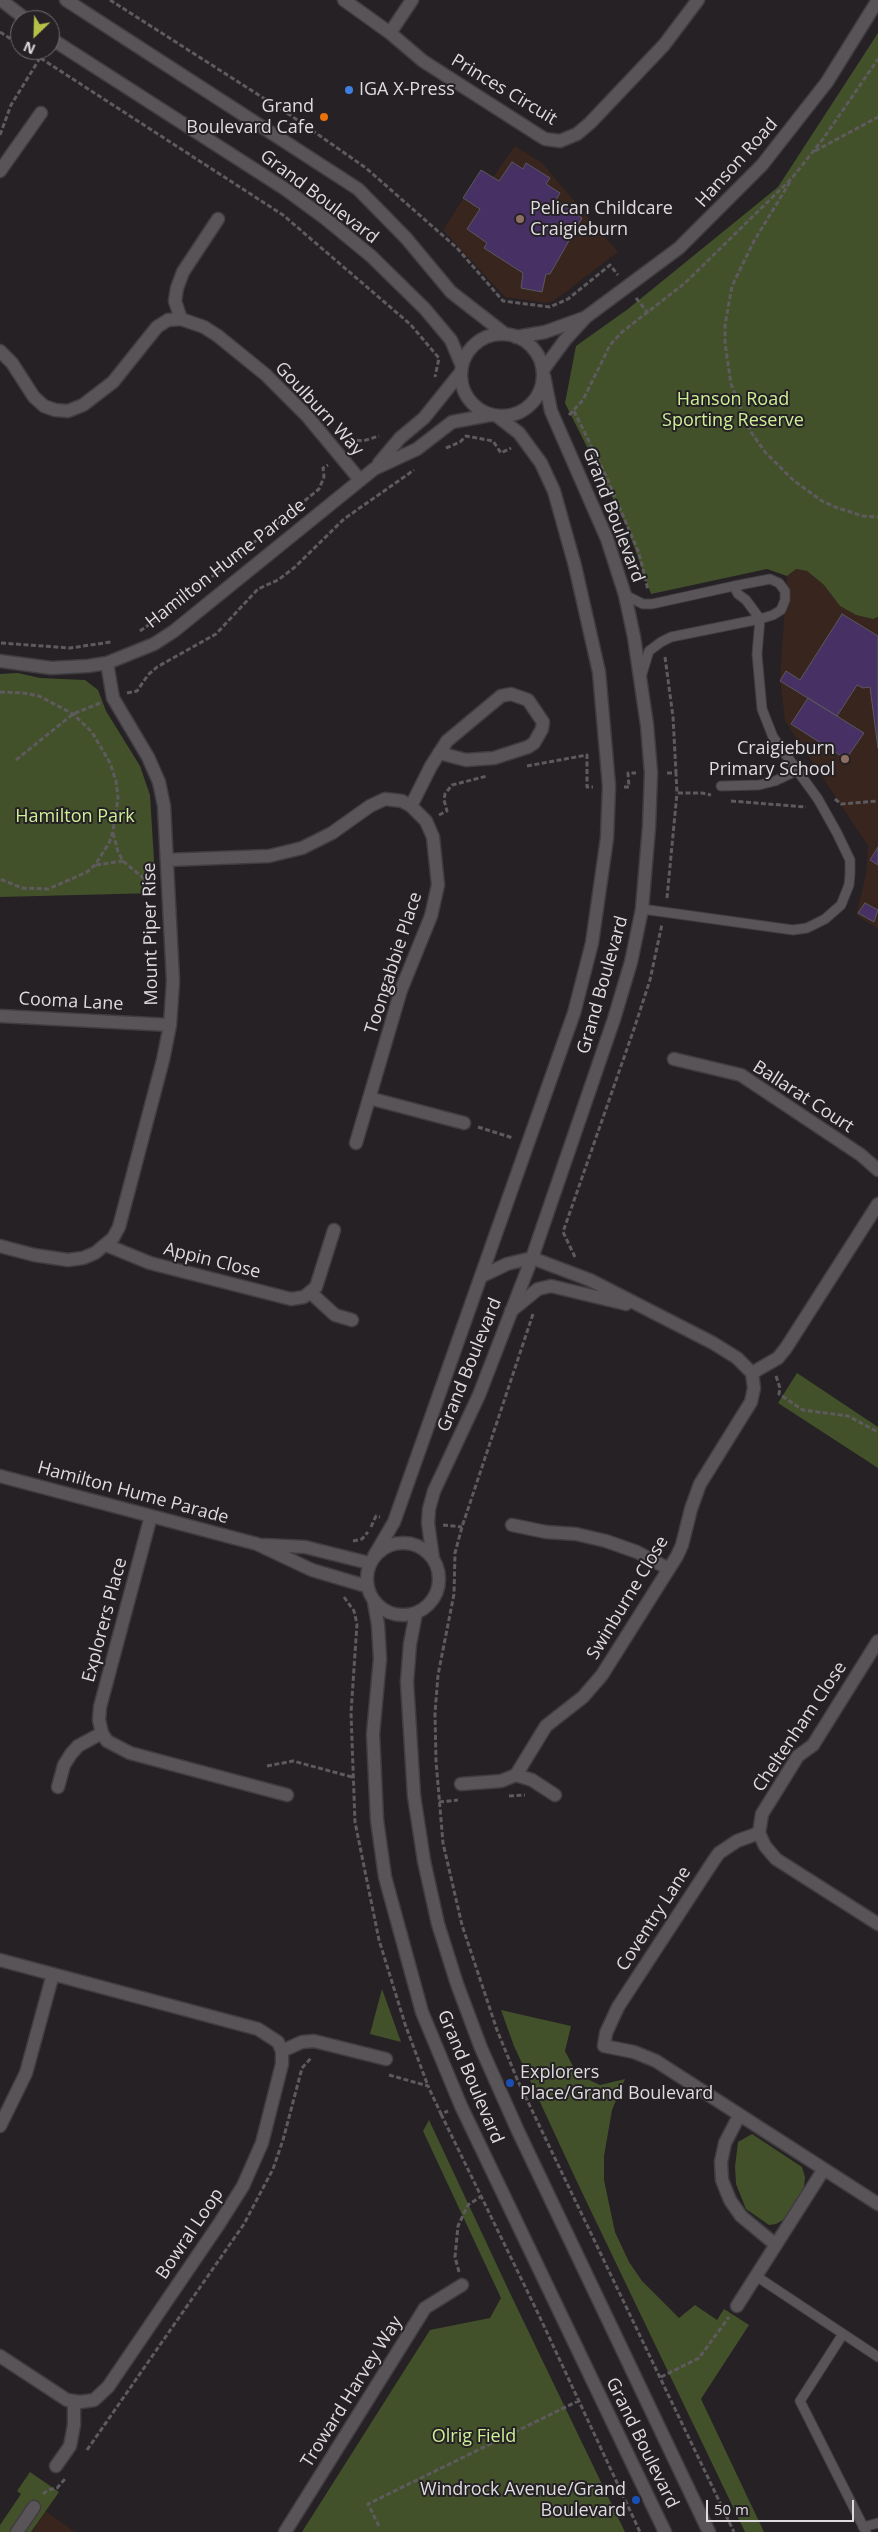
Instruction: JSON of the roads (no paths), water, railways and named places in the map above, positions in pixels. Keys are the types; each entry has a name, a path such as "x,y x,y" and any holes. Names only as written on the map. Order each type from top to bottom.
{"street":[{"path":"1,0 14,10"},
{"name":"Grand Boulevard","path":"66,0 358,189 406,238 451,292 511,335"},
{"name":"Princes Circuit","path":"344,0 390,33 423,61 545,139 560,141 577,134 590,123 664,45 698,0"},
{"path":"390,33 412,0"},
{"name":"Hanson Road","path":"543,373 565,340 586,317 628,288 679,248 762,165 827,82 878,0"},
{"name":"Grand Boulevard","path":"60,44 285,189 326,219 370,256 425,309 450,340 462,369"},
{"path":"0,171 41,112"},
{"path":"0,351 12,363 34,397 44,406 68,411 83,405 113,382 157,327 168,320 181,319 175,301 177,288 183,272 218,219"},
{"name":"Hanson Road","path":"511,335 545,332 586,317"},
{"name":"Goulburn Way","path":"181,319 218,336 266,375 307,416 360,480"},
{"path":"493,335 511,335 534,349 543,373 541,390 534,402 523,410 510,416 494,415 478,408 468,398 462,386 462,369 473,346 493,335"},
{"name":"Hamilton Hume Parade","path":"0,662 51,668 108,663 140,651 174,632 374,469 400,438 424,418 462,369"},
{"name":"Grand Boulevard","path":"433,1559 428,1523 434,1491 479,1395 532,1258 614,1019 642,909 649,828 651,773 641,677 625,595 606,539 548,400 543,373"},
{"name":"Grand Boulevard","path":"372,1559 394,1522 574,1013 592,943 607,838 609,786 599,672 564,524 554,492 541,464 519,433 494,415"},
{"name":"Hamilton Hume Parade","path":"374,469 417,449 452,422 494,415"},
{"name":"Mount Piper Rise","path":"0,1246 34,1255 68,1260 83,1258 106,1245 119,1227 164,1060 170,1025 173,981 167,833 159,782 148,757 113,698 108,663"},
{"path":"167,860 269,856 312,844 332,833 377,801 393,800 411,806 439,753 455,732 501,696 511,694 528,700 539,713 543,722 542,730 528,747 494,758 466,760 439,753"},
{"name":"Toongabbie Place","path":"356,1142 401,990 431,916 438,885 433,837 426,821 411,806"},
{"name":"Cooma Lane","path":"0,1016 170,1025"},
{"name":"Ballarat Court","path":"674,1059 741,1075 861,1155 878,1170"},
{"path":"370,1098 464,1123"},
{"path":"482,1276 507,1264 532,1258 590,1280 713,1343 737,1358 752,1373 778,1358 786,1348 878,1204"},
{"path":"334,1230 320,1280 311,1293 335,1314 352,1320"},
{"name":"Appin Close","path":"106,1245 150,1263 291,1299 311,1293"},
{"path":"511,1311 538,1289 551,1286 593,1298 641,1307"},
{"name":"Swinburne Close","path":"516,1775 546,1726 583,1697 602,1675 669,1569 682,1545 691,1509 700,1484 751,1402 754,1388 752,1373"},
{"name":"Hamilton Hume Parade","path":"0,1476 256,1544 312,1570 366,1586"},
{"name":"Explorers Place","path":"102,1733 99,1720 100,1707 151,1516"},
{"path":"512,1525 546,1532 576,1534 606,1541 637,1552 669,1569"},
{"path":"404,1542 416,1545 433,1559 439,1580 438,1590 426,1608 405,1616 393,1615 374,1602 366,1586 372,1559 393,1544 404,1542"},
{"name":"Hamilton Hume Parade","path":"256,1544 305,1547 372,1559"},
{"name":"Grand Boulevard","path":"374,1602 380,1659 373,1734 373,1772 377,1820 385,1878 422,2012 461,2106 665,2532"},
{"name":"Grand Boulevard","path":"416,1613 410,1644 407,1682 414,1796 424,1862 438,1924 457,1984 481,2048 518,2131 709,2532"},
{"name":"Cheltenham Close","path":"759,1833 762,1814 798,1756 813,1745 878,1641"},
{"path":"58,1787 64,1765 71,1754 78,1746 102,1733 107,1741 130,1753 287,1795"},
{"path":"461,1784 501,1781 516,1775 532,1780 555,1795"},
{"path":"759,1833 765,1846 776,1859 878,1924"},
{"name":"Coventry Lane","path":"739,2116 656,2061 634,2052 604,2046 606,2033 618,2007 719,1853 737,1841 759,1833"},
{"path":"0,1960 258,2030 278,2042 282,2051 302,2042 314,2041 386,2058"},
{"path":"0,2126 26,2073 53,1974"},
{"name":"Bowral Loop","path":"74,2402 94,2400 108,2387 220,2224 243,2186 262,2143 276,2097 281,2078 282,2051"},
{"path":"776,2245 741,2216 730,2200 722,2180 720,2162 725,2143 739,2116 878,2204"},
{"path":"737,2306 824,2169"},
{"name":"Troward Harvey Way","path":"285,2532 425,2308 462,2285"},
{"path":"0,2356 55,2394 74,2402 74,2425 70,2446 56,2466"},
{"path":"17,2532 34,2507"}],"lane":[{"path":"625,595 643,604 652,604 764,579 770,579 779,583 785,591 785,600 781,610 773,616 671,637 654,645 647,656 641,677"},
{"path":"642,909 793,930 807,928 825,919 841,905 849,886 850,860 818,799 773,737 762,709 757,654 760,619 746,600 738,594 734,586"},
{"path":"721,786 759,784 775,781 796,770"},
{"path":"756,2276 878,2357"},
{"path":"843,2334 800,2401 865,2529 878,2523"}],"place":[{"name":"IGA X-Press","path":"349,90"},
{"name":"Grand Boulevard Cafe","path":"324,117"},
{"name":"Pelican Childcare Craigieburn","path":"520,219"},
{"name":"Craigieburn Primary School","path":"845,759"},
{"name":"Explorers Place/Grand Boulevard","path":"510,2083"},
{"name":"Windrock Avenue/Grand Boulevard","path":"636,2500"}],"park label":[{"name":"Hanson Road Sporting Reserve","path":"733,410"},
{"name":"Hamilton Park","path":"75,817"},
{"name":"Olrig Field","path":"474,2437"}]}
